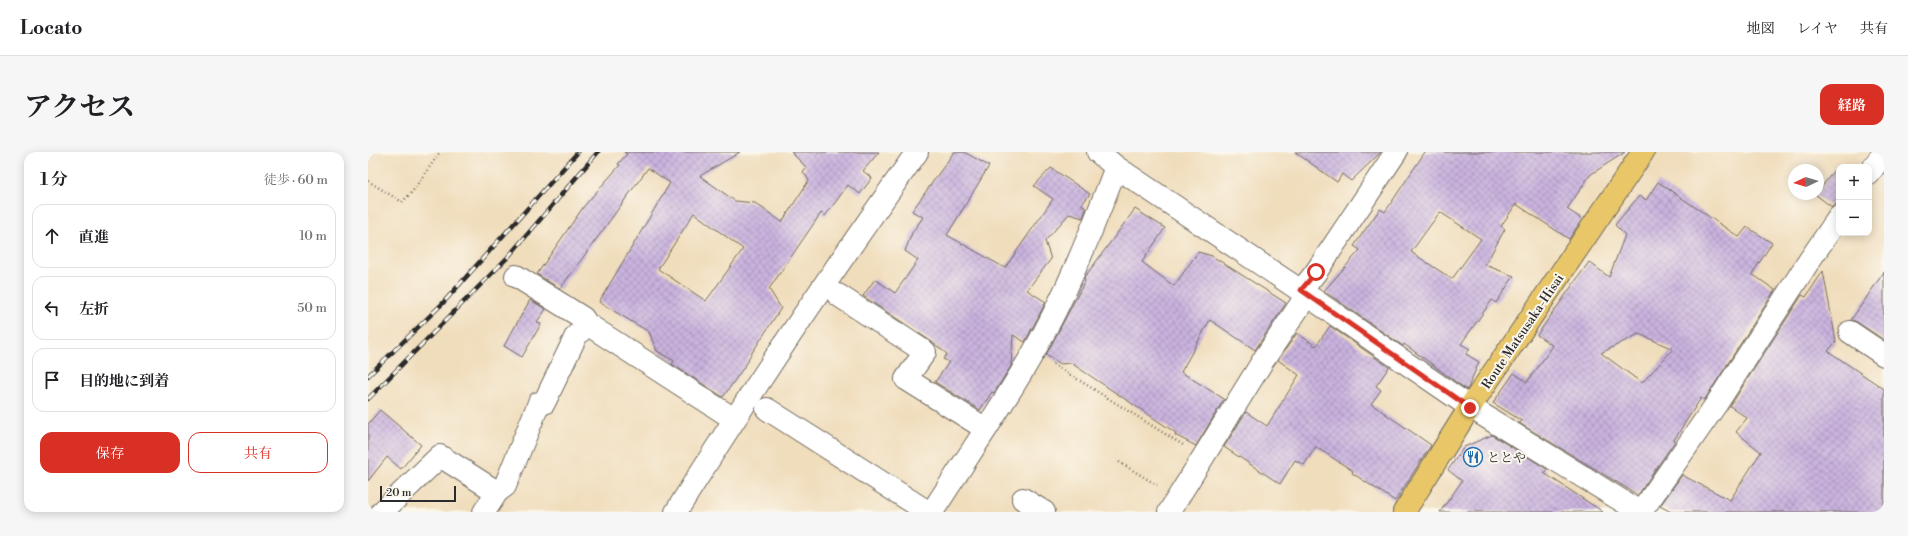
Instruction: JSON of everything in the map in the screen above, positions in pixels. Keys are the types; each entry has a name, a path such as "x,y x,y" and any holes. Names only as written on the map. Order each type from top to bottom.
{"main road":[{"name":"Route Matsusaka-Hisai","path":"1404,512 1470,408 1643,152"}],"street":[{"path":"676,512 734,419 823,285 917,152"},
{"path":"1098,152 1116,167 1304,293 1470,408 1638,511 1717,403 1836,221"},
{"path":"1174,505 1316,272 1396,152"},
{"path":"1875,174 1884,152"},
{"path":"932,512 986,429 1033,352 1080,260 1116,167"},
{"path":"516,276 583,318 587,324 734,419"},
{"path":"838,295 925,352 906,379 986,429"},
{"path":"484,512 497,492 505,486 539,403 544,403 576,336 587,324"},
{"path":"1850,332 1884,355"},
{"path":"767,409 928,512"},
{"path":"382,512 440,456 497,492"},
{"path":"1023,499 1044,512"}],"path":[{"path":"368,181 402,202 412,192 440,152"},
{"path":"1033,352 1202,457"},
{"path":"1119,462 1174,505"}],"building":[{"path":"624,152 740,152 700,176 735,201 755,203 782,222 809,180 803,172 806,167 791,152 879,152 863,171 872,178 860,194 848,185 825,216 821,213 769,289 781,308 748,359 749,360 723,397 672,364 674,361 657,351 649,332 599,302 670,183 648,168 560,289 537,274 584,206 620,165 618,164 627,154","holes":["694,213 743,249 706,301 658,269"]},
{"path":"954,152 964,152 989,166 947,235 1005,268 1053,199 1034,186 1051,168 1090,194 1082,204 1086,209 1083,218 1069,214 1045,241 1051,259 1027,290 1046,302 1025,342 1013,335 1011,366 994,393 992,392 980,410 935,382 949,362 943,359 947,354 932,342 863,296 875,279 895,293 918,260 905,251 912,233 923,217 912,211"},
{"path":"1295,152 1381,152 1351,181 1342,174 1337,182"},
{"path":"1425,152 1625,152 1590,175 1567,209 1582,219 1569,239 1516,204 1501,226 1505,229 1485,265 1514,276 1496,303 1492,300 1461,344 1470,349 1466,354 1479,362 1467,390 1404,344 1403,346 1324,291 1360,250 1354,246 1380,209 1385,212","holes":["1440,212 1481,239 1452,279 1411,252"]},
{"path":"1836,167 1836,204 1832,207 1823,200 1824,200 1824,184"},
{"path":"1658,182 1739,237 1747,227 1772,243 1752,274 1775,290 1707,396 1704,400 1701,398 1674,440 1675,441 1638,495 1519,423 1522,421 1493,403 1514,373 1527,382 1553,346 1537,335 1589,262 1609,277 1625,235 1615,225 1639,196 1646,200","holes":["1639,334 1673,349 1642,383 1601,353"]},
{"path":"1135,209 1165,228 1142,262 1174,286 1198,252 1212,256 1286,303 1255,350 1210,320 1181,372 1224,399 1196,446 1175,435 1176,433 1071,363 1061,364 1046,355 1085,281 1084,278"},
{"path":"1823,271 1836,341 1828,351 1884,389 1884,512 1671,512 1660,506 1682,475 1730,500 1761,452 1736,432 1747,418 1730,406 1802,295 1806,297"},
{"path":"1884,272 1884,340 1857,322 1851,320"},
{"path":"530,300 546,309 537,322 541,324 522,357 504,346"},
{"path":"1330,326 1389,367 1376,386 1381,390 1371,404 1431,445 1395,501 1316,447 1304,465 1295,460 1280,484 1224,447 1246,412 1267,426 1299,375 1278,360 1297,333 1316,346"},
{"path":"380,410 421,445 401,469 387,457 368,481 368,424"},
{"path":"1492,435 1547,469 1544,473 1603,512 1440,512 1462,481 1448,470 1464,447"}],"railway":[{"path":"368,376 442,304 578,152"},
{"path":"368,399 508,257 598,152"}],"place":[{"name":"ととや","path":"1473,457"}],"route":[{"path":"1316,272 1301,290 1470,408"}]}
